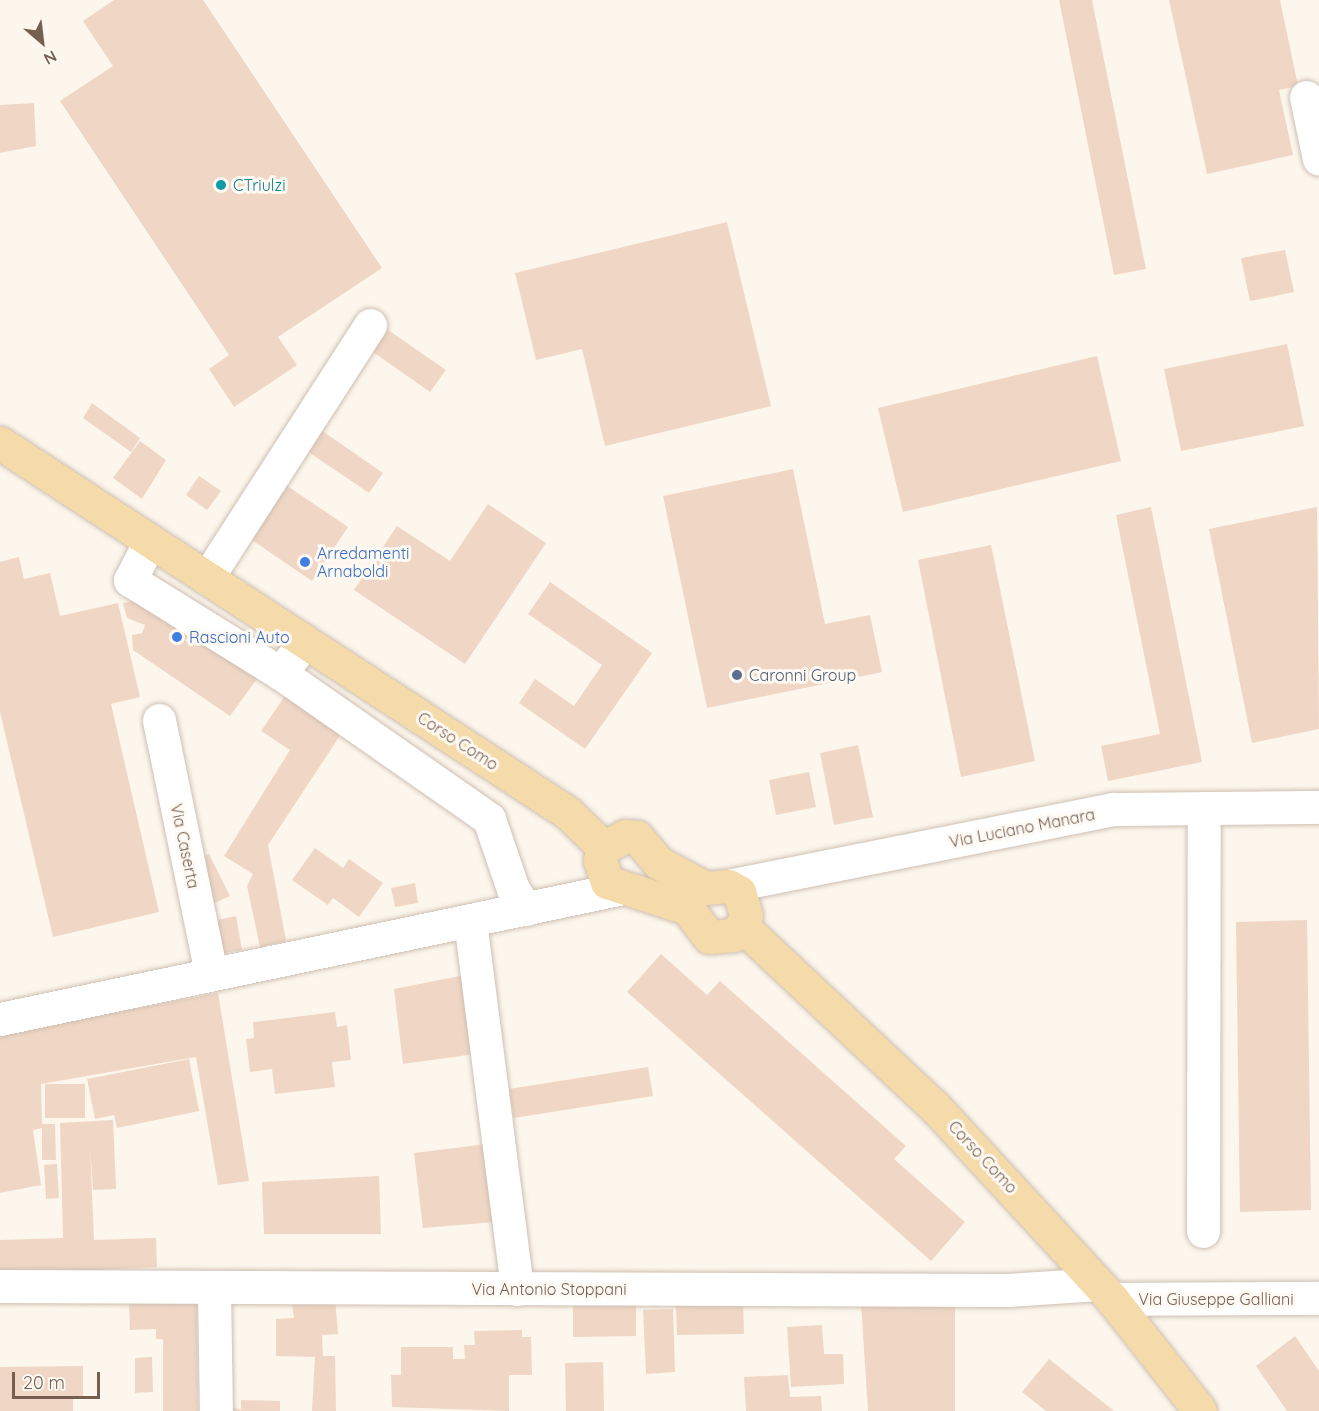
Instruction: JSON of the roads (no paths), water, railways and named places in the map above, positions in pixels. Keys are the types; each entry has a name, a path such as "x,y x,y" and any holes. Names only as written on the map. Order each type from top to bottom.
{"main road":[{"name":"Corso Como","path":"0,443 568,813 604,848"},
{"path":"637,837 659,863 678,874 705,888 728,886 745,903 742,926 733,935 710,937 687,908 641,889 618,889 601,872 604,848 613,840 637,837"},
{"name":"Corso Como","path":"742,926 935,1107 1105,1292 1200,1411"}],"street":[{"path":"1306,97 1319,159"},
{"path":"207,578 370,325"},
{"path":"150,541 130,580 280,674 489,819 513,890 526,909"},
{"path":"280,674 306,642"},
{"name":"Via Caserta","path":"159,720 211,973"},
{"name":"Via Luciano Manara","path":"728,886 1113,809 1319,807"},
{"path":"1203,1231 1204,808"},
{"path":"12,1016 618,889"},
{"path":"474,921 517,1289"},
{"name":"Via Antonio Stoppani","path":"0,1286 1105,1292"},
{"path":"214,1288 216,1411"},
{"name":"Via Giuseppe Galliani","path":"1105,1292 1319,1298"}],"place":[{"name":"CTriulzi","path":"221,185"},
{"name":"Arredamenti Arnaboldi","path":"305,562"},
{"name":"Rascioni Auto","path":"177,637"},
{"name":"Caronni Group","path":"737,675"}]}
